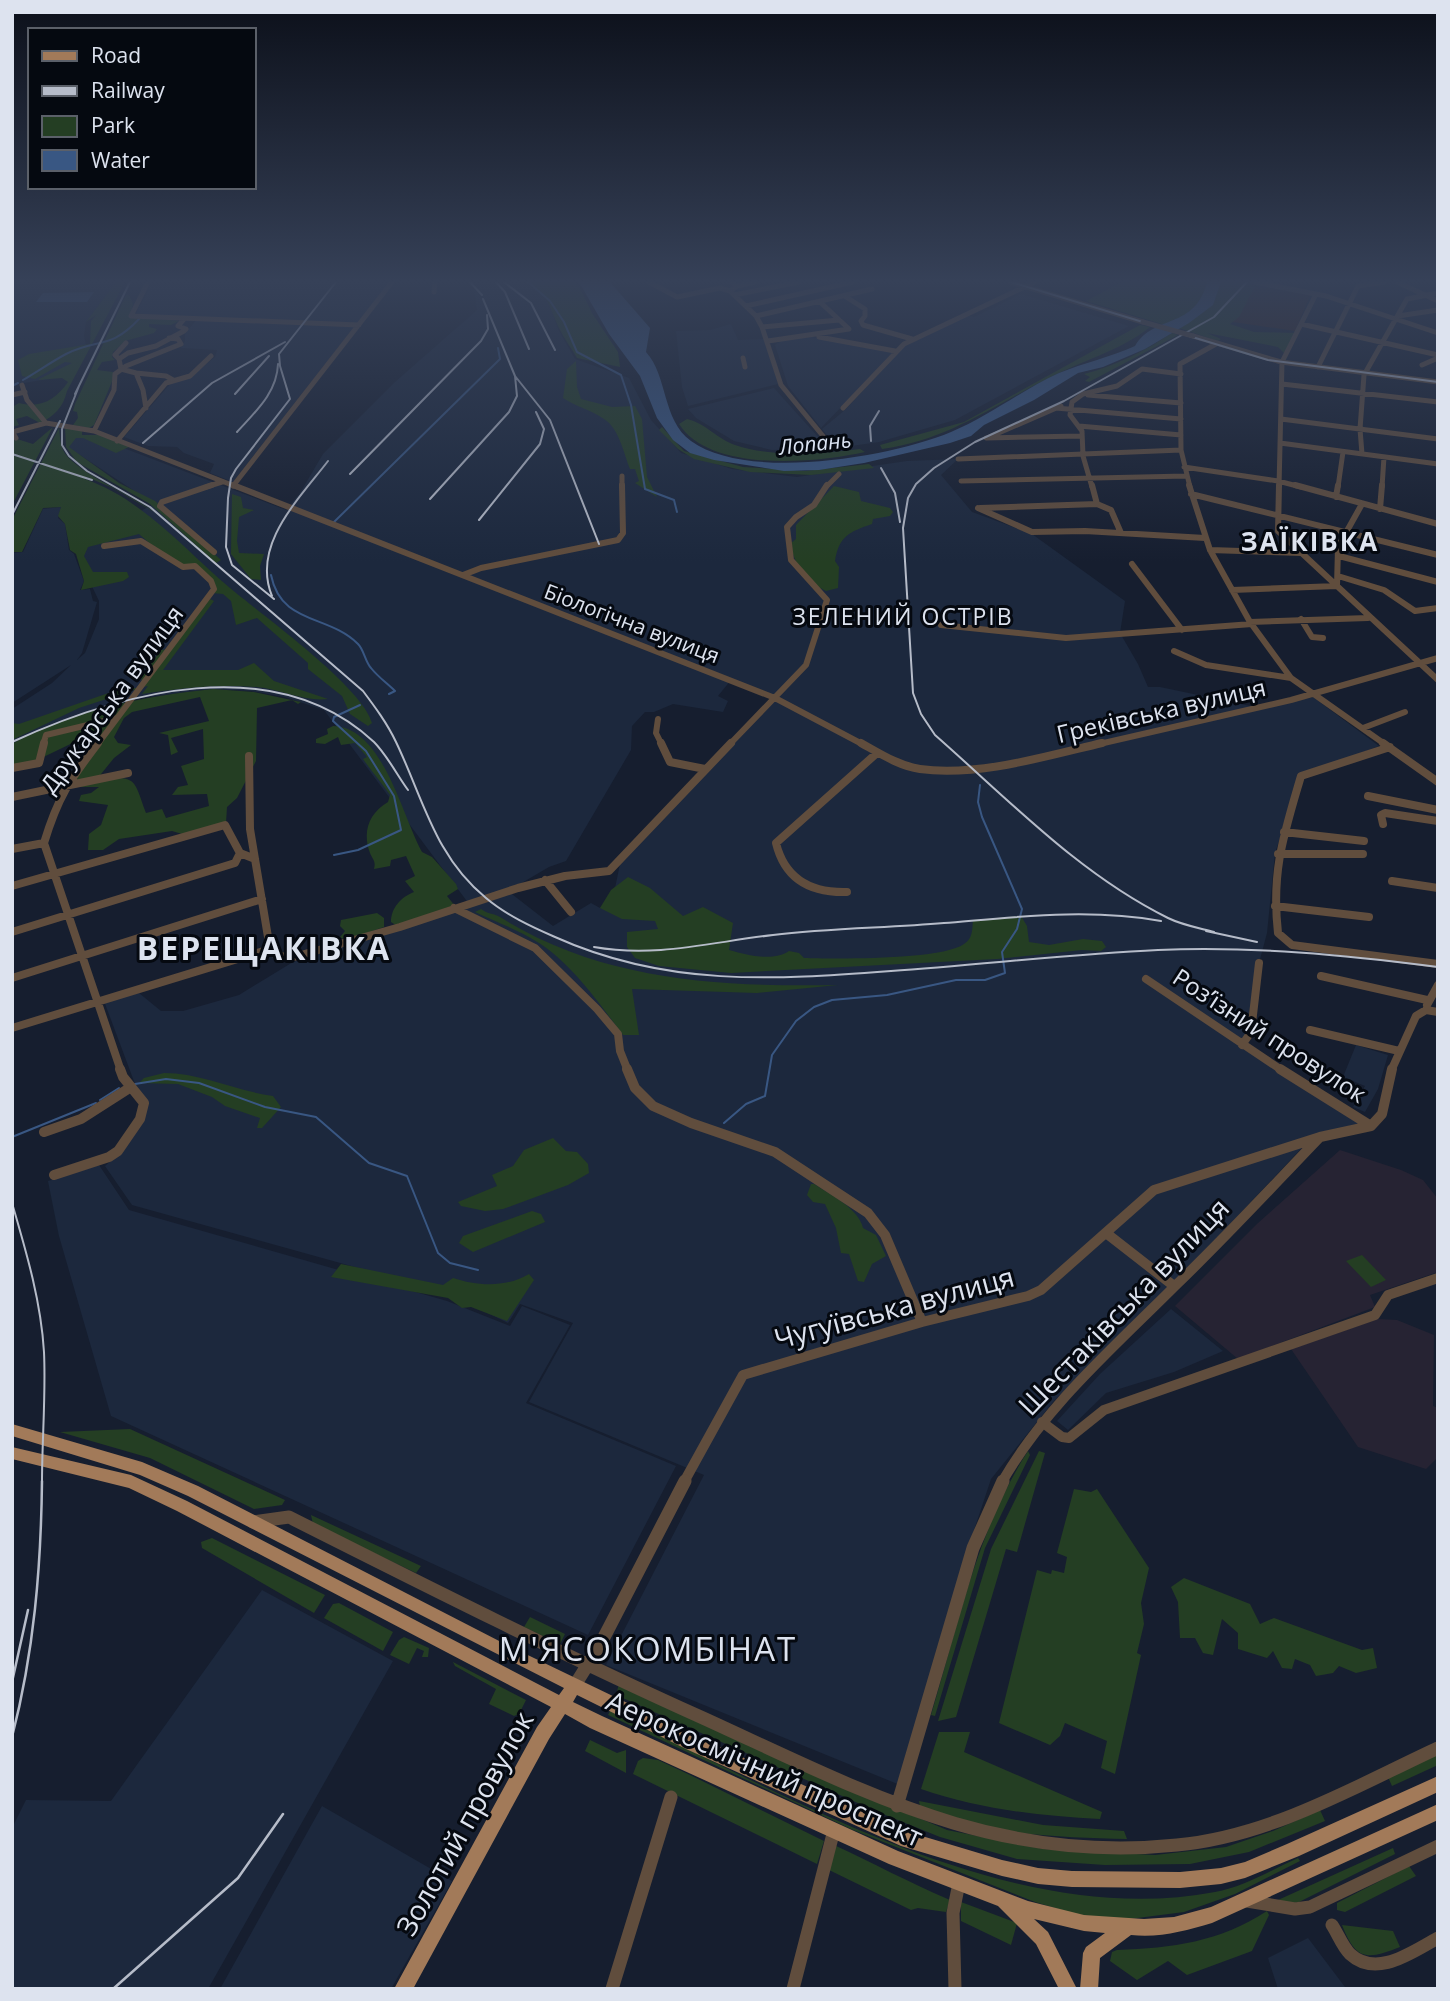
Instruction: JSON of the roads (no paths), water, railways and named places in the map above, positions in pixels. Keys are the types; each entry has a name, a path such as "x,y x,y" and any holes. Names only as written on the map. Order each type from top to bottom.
{"main road":[{"name":"Аерокосмічний проспект","path":"12,1430 142,1469 194,1491 500,1650 692,1743 901,1838 941,1852 1038,1876 1123,1880 1180,1880 1221,1876 1245,1870 1293,1850 1438,1784"},
{"name":"Аерокосмічний проспект","path":"12,1453 131,1482 642,1743 895,1858 1055,1917 1127,1928 1174,1926 1248,1901 1438,1812"},
{"name":"Золотий провулок","path":"403,1989 562,1703 575,1685"},
{"path":"997,1897 1042,1938 1068,1989"},
{"path":"1089,1989 1092,1953 1127,1928"}],"street":[{"path":"94,431 114,390 115,375"},
{"path":"137,375 143,385 143,402 146,408"},
{"path":"157,375 173,380"},
{"path":"117,441 166,383 191,375"},
{"path":"233,486 320,375"},
{"path":"778,375 781,385 832,447 838,448"},
{"path":"844,408 873,375"},
{"path":"1081,436 986,438 1072,403 1083,394 1117,386 1133,375"},
{"path":"1181,375 1181,450 1191,494 1210,550 1251,623 1291,677 1438,782"},
{"path":"1282,375 1279,531 1368,618 1438,680"},
{"path":"1362,454 1360,429 1365,375"},
{"path":"1384,375 1438,382"},
{"path":"1282,384 1438,402"},
{"path":"16,438 13,433 16,431 46,423 27,400 22,385"},
{"path":"12,395 25,392"},
{"path":"1083,394 1181,404"},
{"path":"1072,403 1181,419"},
{"path":"1072,403 1073,421 1079,426 1181,435"},
{"path":"1281,419 1438,439"},
{"name":"Біологічна вулиця","path":"46,423 94,431 308,516 324,528 354,534 775,698 890,759"},
{"path":"1079,426 1091,478 1090,485 1097,504"},
{"path":"1280,443 1438,464"},
{"path":"958,459 1181,450"},
{"path":"1336,497 1343,452"},
{"path":"1380,509 1384,457"},
{"path":"1184,467 1278,481 1438,524"},
{"path":"249,757 246,786 248,820 270,949 277,956 295,957 400,928 545,880 609,871 806,665 827,600 790,560 787,527 793,518 815,504 828,481 839,474"},
{"path":"961,481 1186,476"},
{"path":"463,576 481,568 618,540 623,533 622,477"},
{"path":"214,552 160,506 162,502 222,482"},
{"path":"1191,494 1438,555"},
{"path":"1121,533 1111,510 1097,504 978,508 1028,531 1205,537"},
{"path":"1337,586 1338,547 1362,504"},
{"name":"Друкарська вулиця","path":"44,843 48,825 65,787 212,593 214,586 195,566 183,567 141,541 104,546"},
{"path":"1210,550 1301,553"},
{"path":"1339,556 1438,582"},
{"path":"1132,564 1182,630"},
{"path":"1338,576 1384,590 1415,611 1438,608"},
{"path":"1232,590 1337,586"},
{"path":"941,625 1066,638 1301,619 1368,618"},
{"path":"1301,619 1312,637 1324,638"},
{"path":"1174,651 1206,665 1291,677"},
{"name":"Греківська вулиця","path":"890,759 926,770 977,768 1039,757 1310,693 1438,658"},
{"path":"1363,728 1405,712"},
{"path":"12,768 39,763 46,735 117,718"},
{"path":"658,719 656,733 670,762 705,769"},
{"path":"1390,747 1301,776 1278,854 1275,906 1278,933 1292,945 1438,964"},
{"path":"847,892 821,892 810,888 783,861 776,843 877,752"},
{"path":"12,797 128,773"},
{"path":"1368,796 1438,810"},
{"path":"1383,824 1381,815 1385,813 1438,821"},
{"path":"12,886 225,825 240,853 255,859"},
{"path":"1284,832 1364,841"},
{"path":"12,849 44,843 123,1077 144,1103 144,1108 118,1151 109,1157 54,1175"},
{"path":"12,932 235,863 240,853"},
{"path":"1278,854 1363,854"},
{"path":"545,880 571,912"},
{"path":"1392,881 1438,888"},
{"path":"12,978 262,900"},
{"path":"1275,906 1369,917"},
{"path":"454,908 535,948 597,1009 618,1034 620,1051 635,1088 653,1106 691,1123 775,1152 868,1213 885,1235 922,1322"},
{"path":"12,1028 270,949"},
{"path":"1242,1045 1251,1032 1259,962"},
{"path":"1321,976 1427,1005 1438,1012"},
{"name":"Роз’їзний провулок","path":"1146,979 1242,1045 1371,1126"},
{"path":"1371,1126 1382,1114 1392,1068 1399,1051 1416,1016 1427,1005 1438,985"},
{"path":"1310,1030 1399,1051"},
{"path":"44,1132 81,1119 131,1087"},
{"name":"Чугуївська вулиця","path":"575,1685 589,1666 727,1400 743,1376 922,1322 1028,1296 1041,1290 1154,1190 1320,1137 1371,1126"},
{"name":"Шестаківська вулиця","path":"897,1807 973,1548 998,1491 1020,1451 1042,1422 1089,1371 1320,1137"},
{"path":"1106,1233 1174,1286"},
{"path":"1042,1422 1062,1437 1069,1438 1104,1410 1375,1315 1388,1295 1438,1278"},
{"path":"251,1522 289,1517 589,1666 897,1807 948,1826 1047,1845 1156,1850 1226,1837 1272,1824 1438,1748"},
{"path":"612,1989 671,1797"},
{"path":"793,1989 834,1830"},
{"path":"1248,1901 1295,1909 1310,1907 1438,1846"},
{"path":"955,1989 953,1913 959,1883"},
{"path":"1332,1924 1351,1955 1367,1965 1384,1965 1438,1938"}],"water":[{"path":"659,375 675,422 691,441 716,453 747,460 782,463 857,457 925,441 979,418 1054,375 1074,375 1034,400 984,425 971,436 950,443 864,463 819,470 784,471 714,460 690,453 673,440 657,418 640,376"}],"waterway":[{"path":"23,380 31,375"},
{"path":"333,523 483,375"},
{"path":"621,375 631,405 645,489 674,500 677,512"},
{"path":"12,386 18,383"},
{"path":"271,575 276,591 295,611 346,634 358,644 371,668 395,691 389,694"},
{"path":"334,855 358,850 401,830 394,796 366,751 333,721 334,717 360,705"},
{"path":"724,1123 746,1104 765,1096 772,1055 796,1021 814,1007 832,1000 887,995 956,980 985,980 1005,973 1002,952 1017,929 1022,909 982,817 978,802 980,785"},
{"path":"135,1084 166,1079 199,1083 265,1107 316,1117 369,1163 407,1176 438,1253 450,1263 478,1270"},
{"path":"100,1100 119,1088"},
{"path":"12,1137 96,1103"}],"tram line":[{"path":"1387,375 1438,382"}],"railway":[{"path":"75,394 84,375"},
{"path":"143,443 212,383 226,375"},
{"path":"235,394 252,375"},
{"path":"237,432 258,409 277,375"},
{"path":"274,599 232,565 226,547 231,478 290,399 283,375"},
{"path":"350,474 447,375"},
{"path":"1110,375 1064,401 975,442 934,468 916,484 908,498 903,528 913,693 921,714 935,735 1075,858 1135,900 1168,918 1214,932"},
{"path":"430,499 509,412 517,396 515,376"},
{"path":"515,376 550,420 599,544"},
{"path":"79,386 62,429 62,445 69,456 87,471 150,507 363,691 392,735 432,826 454,864 469,882 494,904 519,920 555,937 638,965 720,976 804,977 1091,954 1193,949 1299,952 1438,967"},
{"path":"871,441 870,426 879,411"},
{"path":"479,520 540,444 544,429 536,412"},
{"path":"39,463 60,421"},
{"path":"12,454 39,463"},
{"path":"272,596 267,577 273,541 292,507 328,461"},
{"path":"12,515 39,463"},
{"path":"39,463 92,480"},
{"path":"881,468 895,493 900,522"},
{"path":"12,742 100,708 148,696 196,688 244,688 291,696 334,713 374,742 408,790"},
{"path":"594,947 662,950 837,929 1052,915 1107,915 1161,921"},
{"path":"1206,931 1257,942"},
{"path":"12,1203 40,1314 45,1384 42,1482"},
{"path":"12,1737 26,1673 35,1610 42,1481"},
{"path":"12,1682 28,1610"},
{"path":"113,1989 238,1878 283,1814"}],"district":[{"name":"ЗАЇКІВКА","path":"1310,541"},
{"name":"ЗЕЛЕНИЙ ОСТРІВ","path":"903,616"},
{"name":"ВЕРЕЩАКІВКА","path":"264,947"},
{"name":"М'ЯСОКОМБІНАТ","path":"648,1648"}],"water label":[{"name":"Лопань","path":"815,443"}]}
